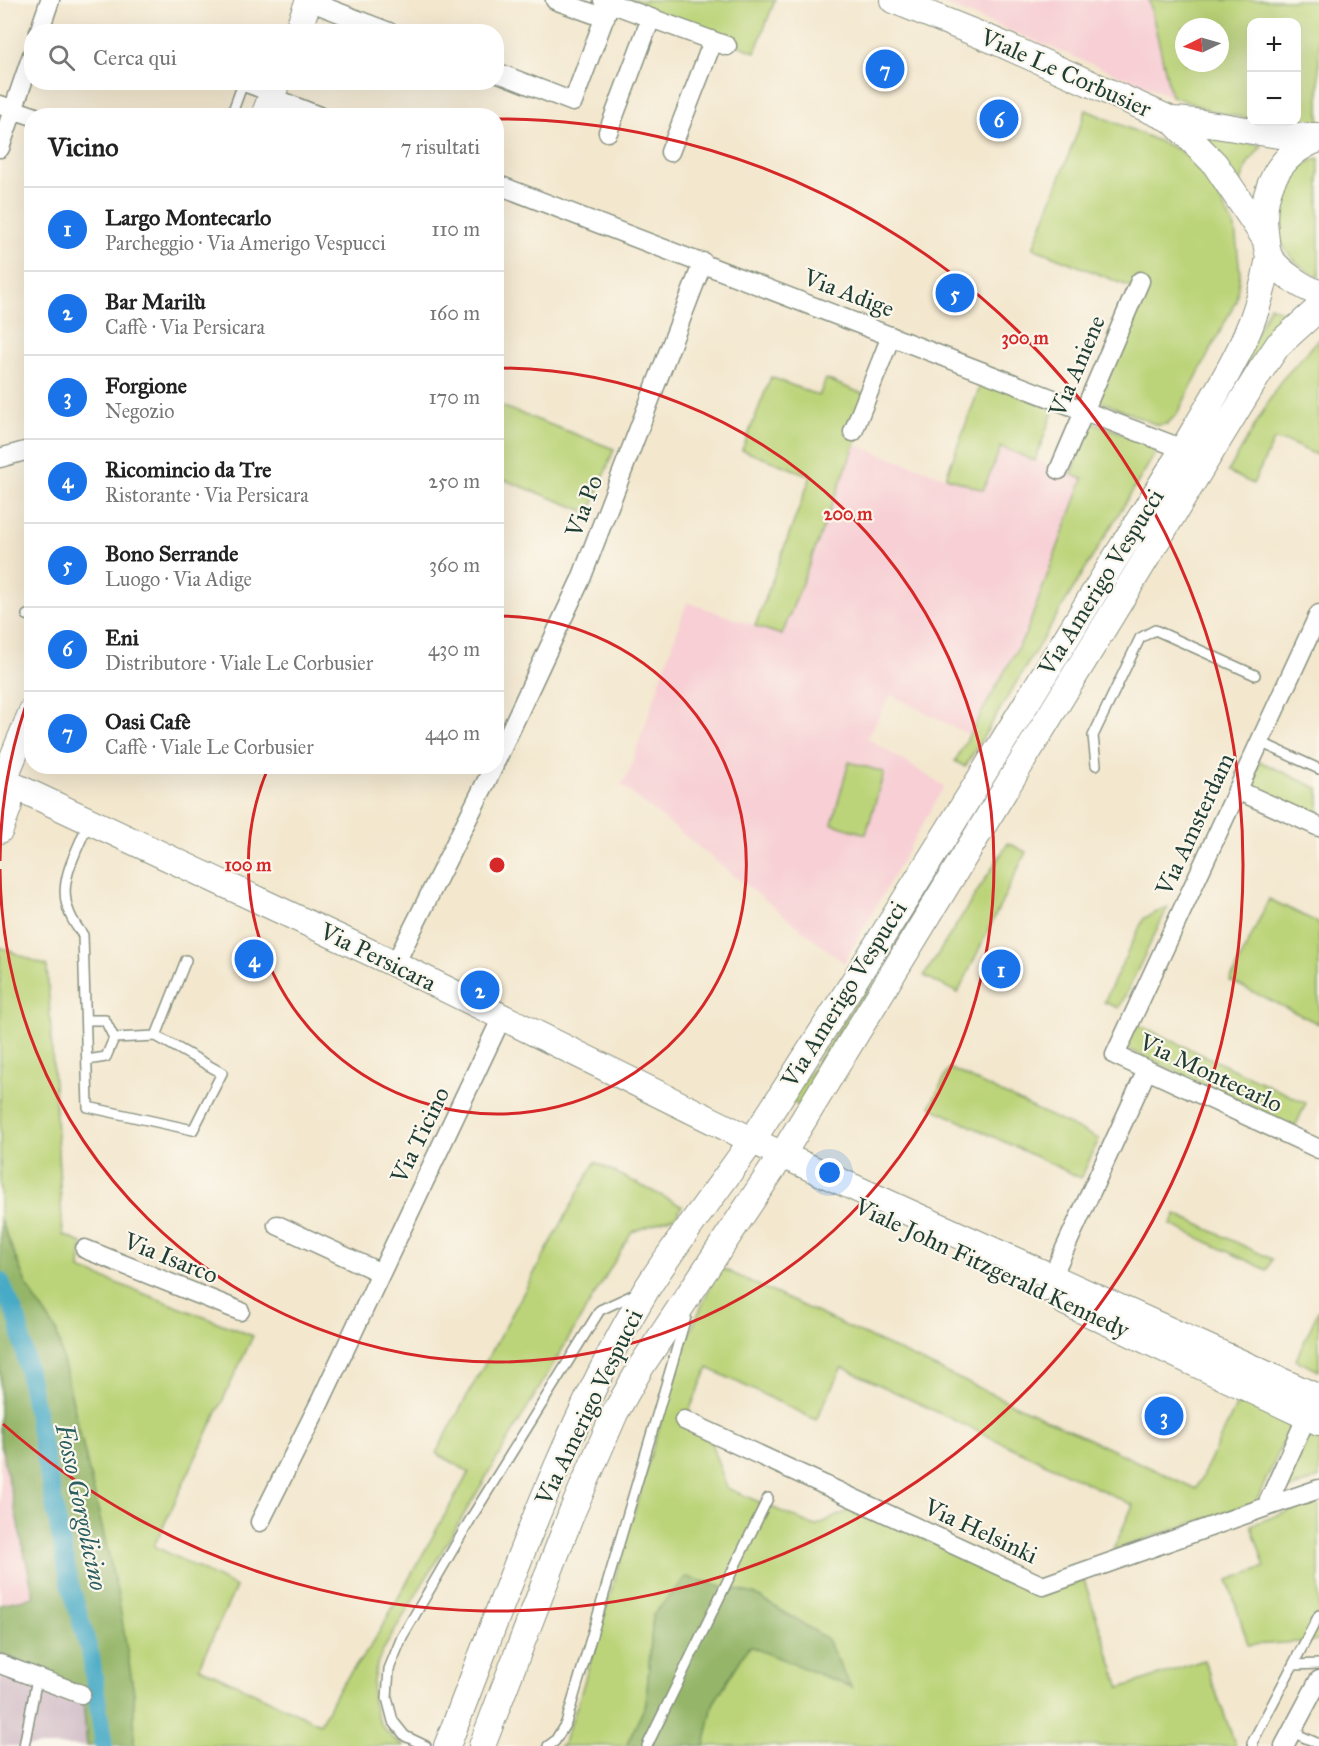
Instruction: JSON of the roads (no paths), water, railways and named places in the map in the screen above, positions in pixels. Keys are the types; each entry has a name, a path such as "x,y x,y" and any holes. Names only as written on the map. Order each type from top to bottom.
{"street":[{"path":"42,24 50,0"},
{"path":"300,24 309,0 369,24"},
{"path":"555,0 606,7 651,18 720,43 670,152"},
{"name":"Viale Le Corbusier","path":"893,0 995,41 1172,120 1215,164 1268,248 1292,279 1319,293"},
{"path":"504,75 573,102 606,7"},
{"path":"608,132 651,18"},
{"path":"0,148 7,107 24,72"},
{"path":"271,98 298,108"},
{"path":"7,107 24,113"},
{"name":"Viale Le Corbusier","path":"1172,120 1196,121 1272,134 1319,138"},
{"name":"Via Amerigo Vespucci","path":"447,1746 544,1497 590,1394 618,1342 648,1288 752,1139 974,789 1183,449 1250,333 1268,248 1263,212 1265,195 1274,174 1289,156 1319,138"},
{"name":"Via Adige","path":"504,187 1183,449"},
{"name":"Via Po","path":"504,744 581,579 703,262"},
{"name":"Via Aniene","path":"1059,470 1140,281"},
{"name":"Via Amerigo Vespucci","path":"482,1746 572,1512 615,1413 642,1365 782,1155 1261,370 1278,345 1319,308"},
{"path":"853,432 891,336"},
{"path":"0,458 24,451"},
{"name":"Via Amsterdam","path":"1115,1055 1319,614"},
{"path":"0,830 9,805 2,785 24,731"},
{"path":"395,963 490,774"},
{"name":"Via Persicara","path":"2,785 89,820 395,963 782,1155"},
{"path":"1238,790 1319,827"},
{"name":"Via Ticino","path":"260,1522 502,1017"},
{"name":"Via Montecarlo","path":"1115,1055 1319,1149"},
{"path":"1048,1285 1147,1070"},
{"name":"Viale John Fitzgerald Kennedy","path":"782,1155 1315,1412"},
{"path":"277,1225 381,1273"},
{"name":"Via Isarco","path":"85,1249 240,1311"},
{"path":"1266,1507 1315,1412"},
{"name":"Via Helsinki","path":"684,1420 1043,1586 1319,1489"},
{"path":"0,1664 81,1694"},
{"path":"1288,1739 1319,1680"}],"lane":[{"path":"234,108 241,90"},
{"path":"252,90 271,98"},
{"path":"1096,765 1093,736 1140,638 1155,630 1255,675"},
{"path":"1260,742 1319,769"},
{"path":"89,820 64,887 64,905 71,921 82,935 88,1107 193,1130 222,1073 156,1036 114,1038"},
{"path":"156,1036 186,960"},
{"path":"86,1020 105,1020 114,1038 106,1057 87,1060"},
{"path":"548,1746 555,1741 566,1723 683,1323 699,1279"},
{"path":"426,1746 405,1736 393,1721 387,1698 389,1669 402,1637 473,1515 600,1310 648,1288"},
{"path":"648,1746 768,1498"},
{"path":"1253,1746 1252,1743 1319,1615"},
{"path":"1293,1665 1319,1664"},
{"path":"24,1746 37,1678"},
{"path":"1288,1739 1319,1744"}],"waterway":[{"name":"Fosso Gorgolicino","path":"0,1281 18,1321 69,1580 91,1657 104,1746"}],"place":[{"name":"Oasi Cafè","path":"885,69"},
{"name":"Eni","path":"999,119"},
{"name":"Bono Serrande","path":"955,293"},
{"name":"Ricomincio da Tre","path":"254,959"},
{"name":"Largo Montecarlo","path":"1001,969"},
{"name":"Bar Marilù","path":"480,990"},
{"name":"Forgione","path":"1164,1416"}]}
